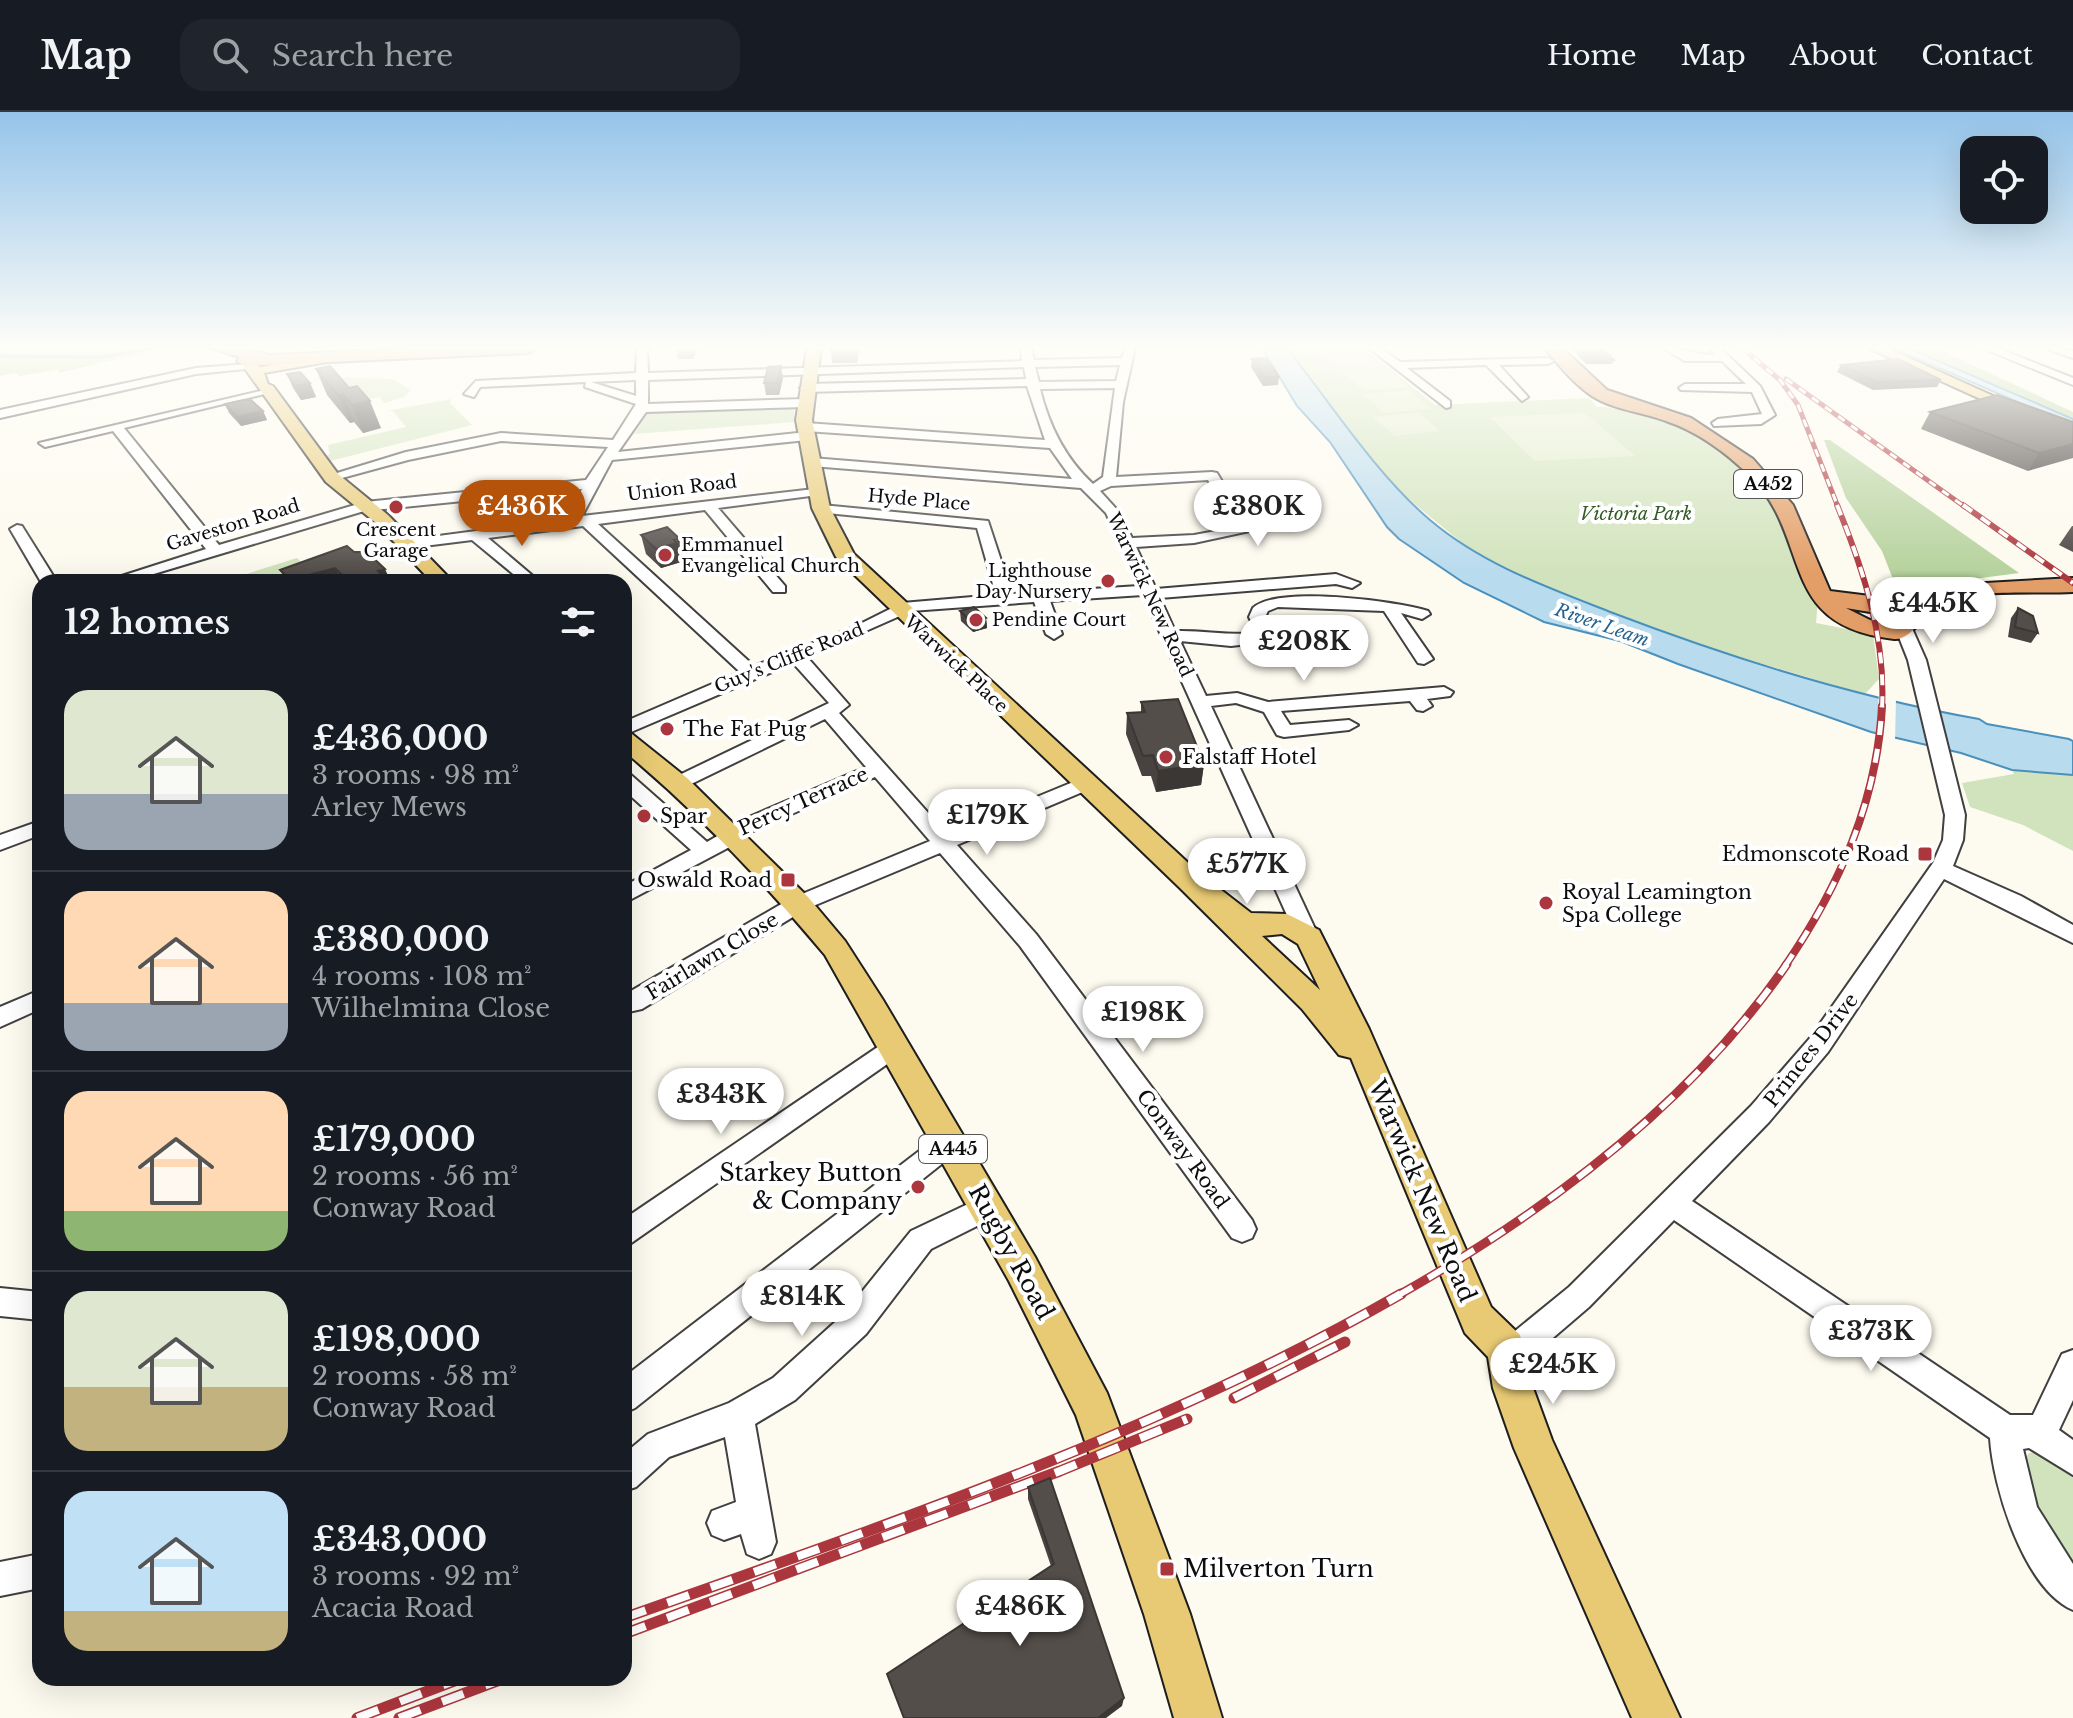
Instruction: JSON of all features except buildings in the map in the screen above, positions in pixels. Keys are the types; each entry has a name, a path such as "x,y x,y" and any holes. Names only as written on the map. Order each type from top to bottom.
{"highway":[{"name":"A452","path":"1682,423 1696,428 1763,479 1781,503 1817,592 1857,612 1873,629 1905,623"},
{"path":"1905,623 1938,596 2073,585"}],"main road":[{"path":"292,423 331,477 408,544 436,574"},
{"name":"Warwick Place","path":"806,423 820,500 846,557 1188,879 1216,912 1266,940 1373,1079"},
{"name":"Rugby Road","path":"632,746 678,783 798,904 835,948 894,1046 1061,1340 1093,1407 1163,1601 1198,1718"},
{"name":"Warwick Place","path":"1266,940 1294,926 1309,939"},
{"path":"1266,940 1297,964 1309,956 1309,939"},
{"name":"Warwick New Road","path":"1309,939 1354,1029 1478,1320 1506,1348"},
{"path":"1506,1348 1513,1388 1535,1448 1656,1718"}],"street":[{"path":"45,443 129,423"},
{"path":"630,423 591,484 579,521 751,673"},
{"name":"Warwick New Road","path":"1047,423 1054,444 1113,513 1280,882 1296,905 1309,939"},
{"path":"1108,482 1116,423"},
{"path":"1749,423 1765,432"},
{"path":"116,426 216,551"},
{"path":"607,457 806,431 1054,444"},
{"path":"331,477 406,456 501,437 617,444"},
{"path":"812,462 1088,486 1212,476 1219,488"},
{"name":"Gaveston Road","path":"138,574 366,506 423,498 488,496 591,484"},
{"name":"Union Road","path":"408,544 708,505 820,500"},
{"name":"Hyde Place","path":"820,500 983,524 1005,599"},
{"path":"708,505 760,578 779,589"},
{"path":"1127,543 1194,539 1280,523 1272,515"},
{"path":"1,533 35,524"},
{"path":"17,529 44,574"},
{"path":"474,534 522,574"},
{"name":"Guy's Cliffe Road","path":"632,725 751,673 871,626 898,609 1005,599 1149,592 1314,575 1352,583"},
{"path":"1040,597 1054,634"},
{"path":"1267,637 1257,617 1261,608 1271,603 1297,601 1389,607 1422,614"},
{"path":"1389,607 1424,659"},
{"name":"Princes Drive","path":"1506,1348 1522,1345 1545,1328 1760,1114 1819,1045 1941,869 1951,848 1956,822 1905,623"},
{"path":"1169,636 1198,635 1231,641 1287,635"},
{"name":"Conway Road","path":"796,655 840,705 830,714 1028,940 1242,1229"},
{"path":"1198,702 1237,698 1270,707 1420,701 1444,692"},
{"path":"1270,707 1284,731 1349,725"},
{"path":"678,783 832,709"},
{"name":"Percy Terrace","path":"632,891 730,836 877,769"},
{"path":"798,904 1085,784"},
{"path":"632,786 705,852"},
{"path":"0,843 32,831"},
{"path":"1941,869 2013,901 2073,935"},
{"path":"1266,940 1283,908 1280,882"},
{"name":"Fairlawn Close","path":"632,1003 798,904"},
{"path":"0,1018 32,1003"},
{"path":"632,1229 894,1046"},
{"path":"632,1391 949,1143"},
{"path":"1672,1203 2019,1431 2073,1459"},
{"path":"632,1468 659,1445 738,1416 784,1389 879,1299 905,1257 921,1240 987,1207"},
{"path":"0,1302 32,1305"},
{"path":"2019,1431 2044,1427 2073,1365"},
{"path":"738,1416 745,1526"},
{"path":"2019,1431 2010,1481 2020,1512 2039,1547 2073,1592"},
{"path":"0,1579 32,1573"}],"green space":[{"path":"403,423 472,425 330,461 327,455 330,454 328,445 406,427"},
{"path":"641,423 781,423 634,434"},
{"name":"Victoria Park","path":"1345,423 1672,423 1719,446 1758,480 1777,512 1802,576 1818,599 1816,623 1873,634 1879,679 1865,694 1695,644 1539,584 1472,551 1395,488"},
{"path":"1380,423 1431,423 1440,431 1395,436"},
{"path":"1496,423 1597,423 1635,456 1535,461"},
{"path":"1824,440 1830,440 2019,573 1951,582 1900,597 1882,551 1846,498"},
{"path":"297,558 305,566 282,574 246,574"},
{"path":"2012,770 2073,775 2073,851 2023,825 1970,807 1962,783 2014,774"},
{"path":"2035,1452 2073,1470 2073,1578 2048,1545 2022,1463 2029,1453"}],"water":[{"name":"River Leam","path":"1313,423 1344,423 1410,502 1450,536 1494,563 1613,613 1793,675 1979,719 1987,724 2069,739 2073,741 2073,775 2012,770 1961,753 1871,732 1620,641 1544,622 1464,583 1399,539 1387,527 1330,442"}],"pier":[{"path":"1879,693 1896,698 1895,742 1876,737"}],"railway":[{"path":"1805,423 1838,507"},
{"path":"1847,423 1965,507"},
{"path":"1837,505 1871,604 1880,655 1882,706"},
{"path":"1963,505 2073,583"},
{"path":"1785,966 1822,906 1852,842 1872,776 1882,706"},
{"path":"1397,1296 1506,1229 1611,1152 1706,1064 1787,964"},
{"path":"632,1615 922,1511 1117,1433 1308,1344 1401,1294"},
{"path":"1234,1398 1345,1342"},
{"path":"632,1631 1060,1471 1187,1419"},
{"path":"357,1718 441,1686"},
{"path":"399,1718 484,1686"}],"place":[{"name":"Crescent Garage","path":"396,507"},
{"name":"Emmanuel Evangelical Church","path":"665,555"},
{"name":"Lighthouse Day Nursery","path":"1108,581"},
{"name":"Pendine Court","path":"976,620"},
{"name":"The Fat Pug","path":"667,729"},
{"name":"Falstaff Hotel","path":"1166,757"},
{"name":"Spar","path":"644,816"},
{"name":"Edmonscote Road","path":"1925,854"},
{"name":"Oswald Road","path":"788,880"},
{"name":"Royal Leamington Spa College","path":"1546,903"},
{"name":"Starkey Button & Company","path":"918,1187"},
{"name":"Milverton Turn","path":"1167,1569"}]}
